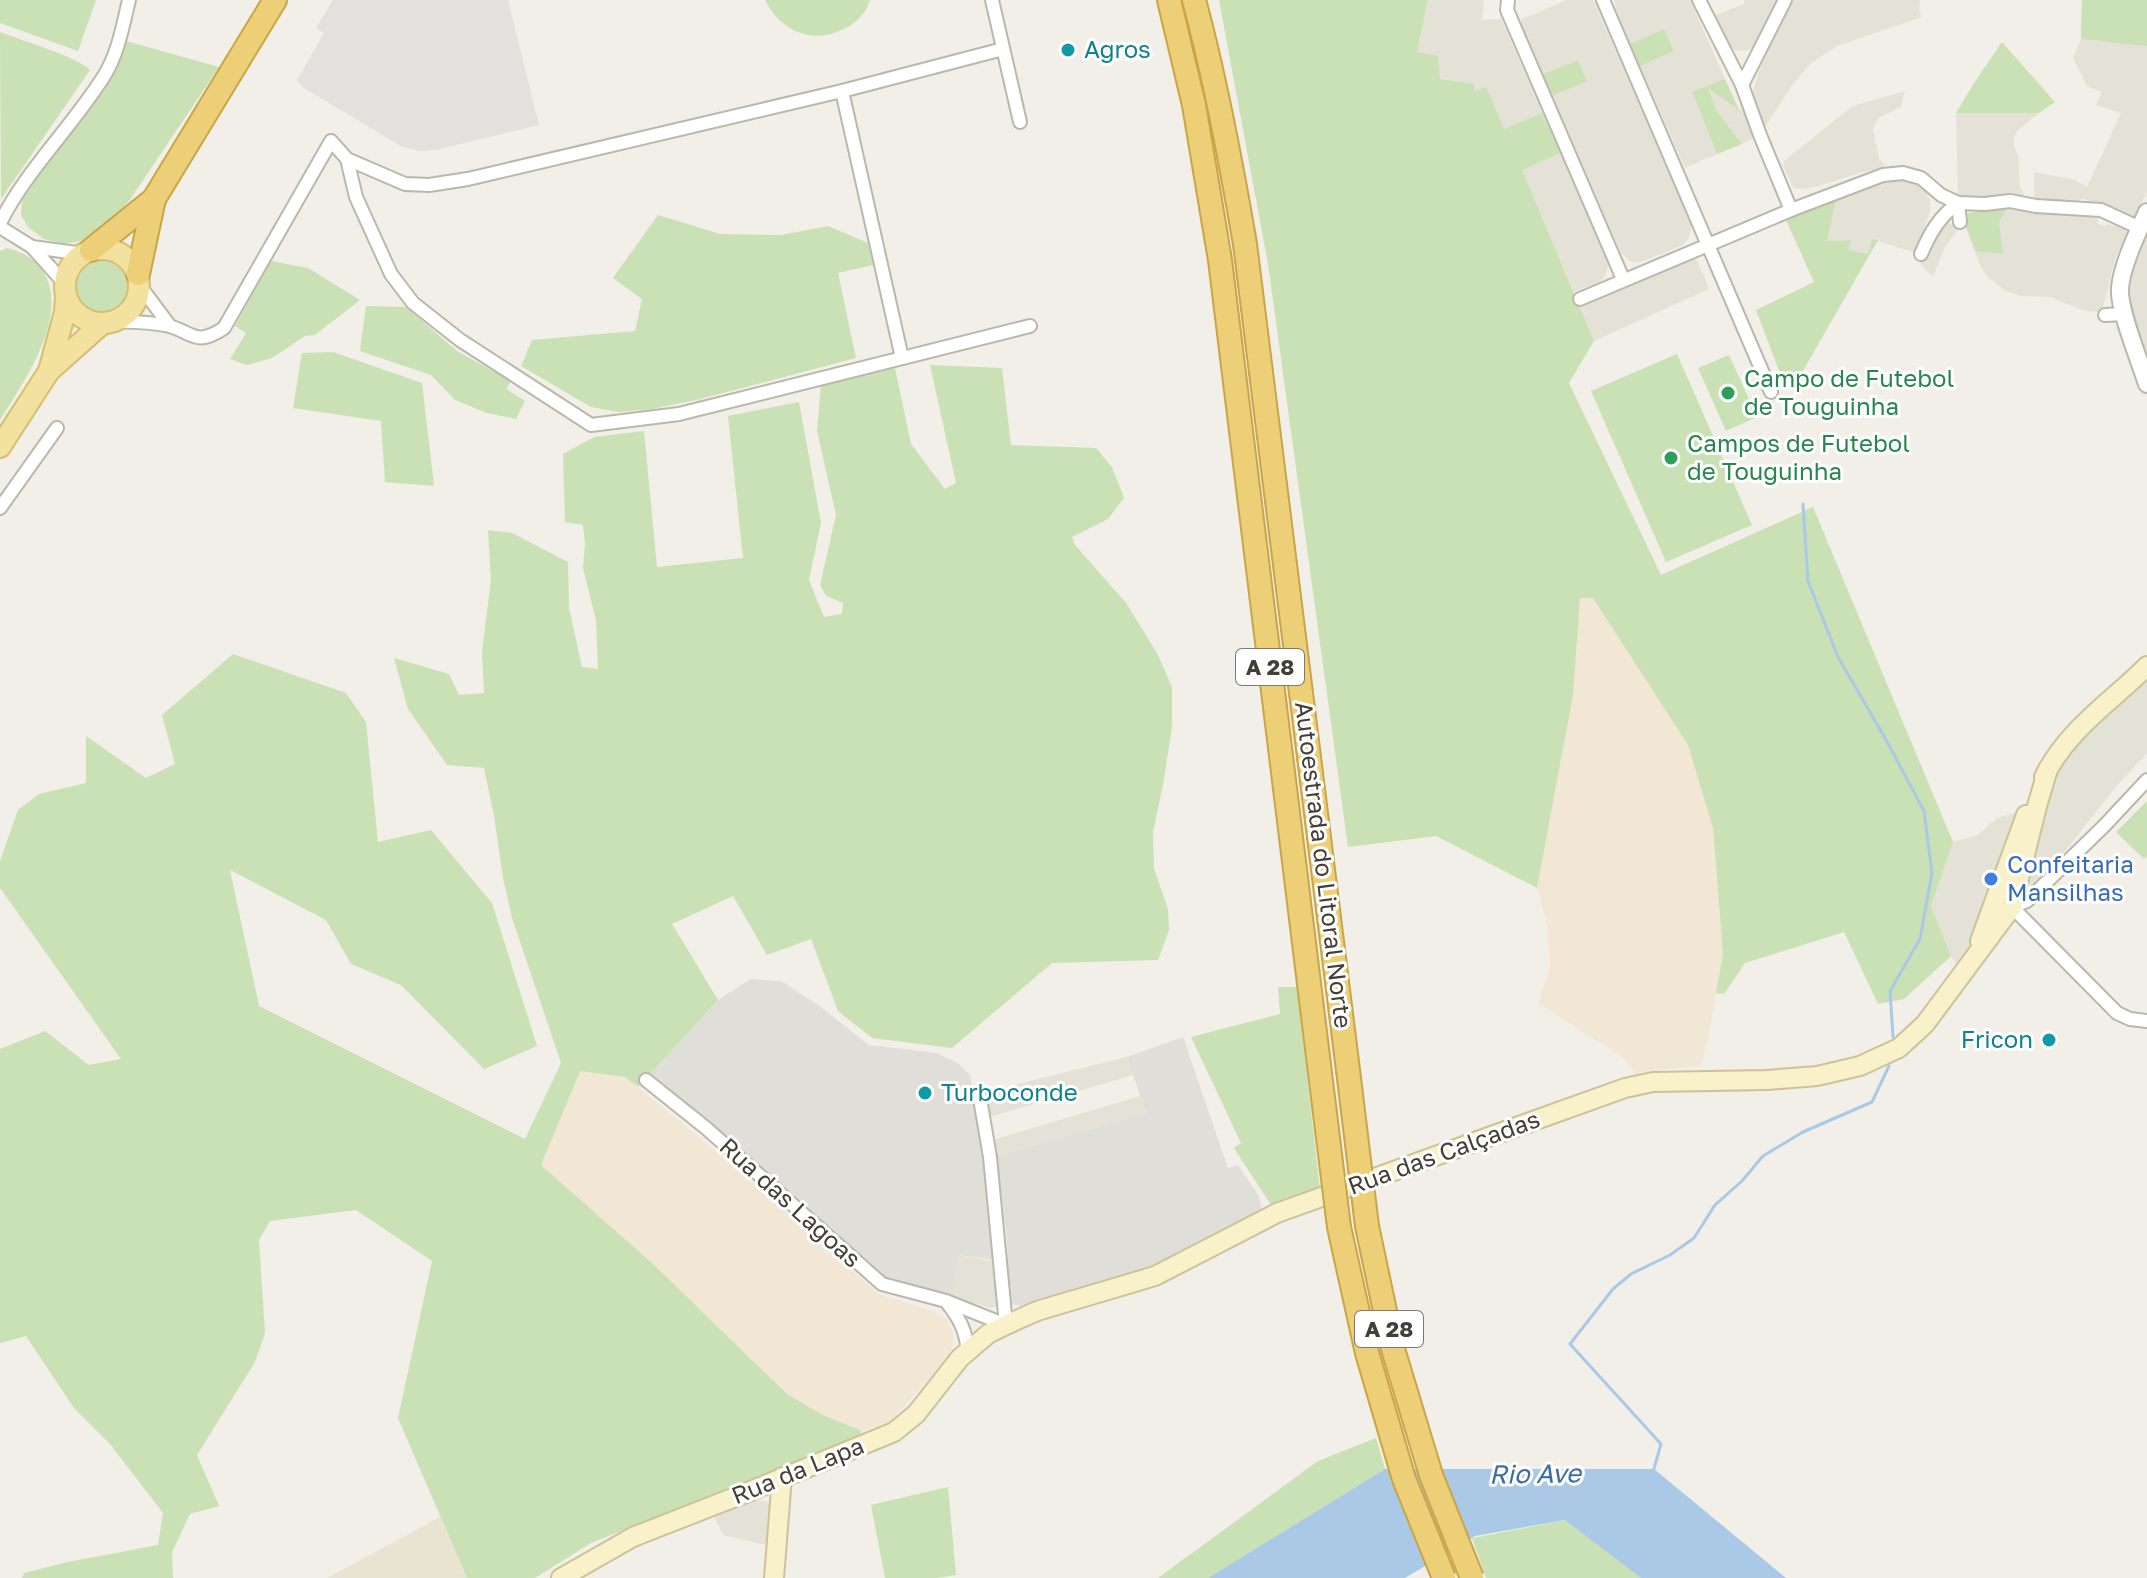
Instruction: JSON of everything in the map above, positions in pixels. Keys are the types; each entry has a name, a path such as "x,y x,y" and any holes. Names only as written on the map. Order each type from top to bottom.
{"highway":[{"path":"88,252 154,199 275,0"},
{"name":"Autoestrada do Litoral Norte","path":"1169,0 1194,105 1220,260 1339,1227 1367,1353 1404,1479 1444,1578"},
{"name":"Autoestrada do Litoral Norte","path":"1194,0 1227,137 1245,244 1367,1226 1393,1349 1431,1475 1472,1578"},
{"path":"139,280 154,199"}],"main road":[{"path":"0,447 49,371 65,312 72,265 88,252 106,249 124,256 132,264 139,280 138,297 132,308 109,322 49,371"},
{"path":"66,290 73,309 81,316 91,321 109,322"},
{"name":"Rua das Calçadas","path":"1006,1325 1037,1311 1155,1276 1277,1213 1625,1088 1653,1082 1817,1076 1860,1066 1899,1048 1925,1024 1973,961 2003,903 2020,828 2052,760 2083,723 2147,666"},
{"name":"Rua da Lapa","path":"561,1578 633,1537 894,1432 916,1414 960,1358 988,1334 1006,1325"},
{"path":"774,1578 782,1477"}],"street":[{"path":"66,290 32,247 0,225 12,199 106,74 121,35 129,0"},
{"path":"992,0 1020,122"},
{"path":"1508,0 1507,10 1623,279"},
{"path":"1603,0 1771,392"},
{"path":"1699,0 1742,85 1791,210"},
{"path":"1742,85 1785,0"},
{"path":"109,322 148,322 170,326 194,337 211,336 224,328 331,141 347,159 405,184 429,185 468,179 842,91 1003,49"},
{"path":"842,91 902,358"},
{"path":"347,159 356,197 391,274 413,303 460,340 591,425 679,414 1030,326"},
{"path":"1580,299 1791,210 1883,175 1903,173 1921,178 1941,195 1958,203 2010,201 2036,206 2101,210 2140,228"},
{"path":"1958,203 1960,222"},
{"path":"1921,254 1939,220 1958,203"},
{"path":"2147,212 2119,290 2147,384"},
{"path":"32,247 88,252"},
{"path":"139,280 170,326"},
{"path":"2105,315 2124,314"},
{"path":"0,508 57,428"},
{"path":"2003,903 2027,901 2147,780"},
{"path":"2003,903 2117,1013 2130,1019 2147,1021"},
{"name":"Rua das Lagoas","path":"646,1080 706,1128 882,1284 946,1301 1006,1325"},
{"path":"979,1093 990,1157 1006,1325"},
{"path":"946,1301 967,1334 968,1351"}],"shaded area":[{"path":"333,0 508,0 539,125 436,150 418,151 401,146 302,87 297,80 324,33 316,28"},
{"path":"1428,0 1484,0 1482,20 1501,19 1542,113 1504,129 1474,92 1474,84 1440,79 1417,52"},
{"path":"1567,0 1593,0 1691,224 1688,240 1683,245 1641,262 1632,262 1621,253 1552,96 1587,81 1578,60 1543,74 1520,22"},
{"path":"1615,0 1690,0 1725,79 1692,93 1717,154 1685,168 1640,66 1674,51 1664,29 1630,44"},
{"path":"1744,0 1776,0 1757,44 1745,51 1735,50 1728,43 1716,15 1744,4"},
{"path":"1790,0 1920,0 1922,17 1837,46 1811,63 1762,131 1752,95 1759,71"},
{"path":"2082,0 2147,0 2147,192 2133,220 2082,198 2079,203 2034,198 2034,172 2075,180 2087,187 2121,113 2096,105 2102,92 2087,86 2073,58 2081,39"},
{"path":"1707,87 1746,113 1757,136 1742,144 1716,108"},
{"path":"1905,91 1901,107 1878,118 1873,130 1879,158 1886,168 1818,186 1794,188 1783,166 1784,161 1853,106"},
{"path":"1956,113 2039,113 2014,137 2020,187 2025,197 1958,198"},
{"path":"1560,153 1608,264 1601,281 1574,292 1521,169"},
{"path":"1888,178 1914,183 1925,191 1930,200 1918,249 1913,252 1872,239 1868,254 1849,250 1851,240 1826,241 1836,194"},
{"path":"2007,207 2099,214 2098,224 2125,229 2127,233 2115,259 2103,307 2097,312 2082,310 2051,297 2021,296 2004,290 1988,277 1981,268 1963,220 1968,213"},
{"path":"1945,220 1958,229 1944,249 1933,277 1920,264"},
{"path":"2147,234 2147,362 2126,294"},
{"path":"1687,260 1697,260 1709,289 1594,341 1580,308"},
{"path":"1593,597 1688,745 1713,828 1723,954 1701,1066 1645,1071 1636,1075 1624,1058 1538,1003 1550,969 1548,928 1537,888 1573,695 1580,598"},
{"path":"2147,676 2147,753 2118,784 2039,884 2025,892 2049,785 2072,748"},
{"path":"2019,812 1971,954 1959,968 1931,906 1953,842 1978,835 1997,818"},
{"path":"751,979 781,981 817,1004 869,1045 937,1053 958,1063 970,1075 989,1189 995,1260 958,1255 954,1297 886,1280 649,1075 718,1000"},
{"path":"1183,1037 1228,1168 1238,1165 1259,1196 1262,1209 1257,1215 1153,1266 1024,1307 1009,1303 1007,1240 997,1156 1146,1113 1127,1057"},
{"path":"1127,1057 1133,1075 989,1117 986,1092"},
{"path":"580,1070 625,1077 710,1146 875,1291 947,1319 953,1332 951,1353 891,1421 862,1431 824,1415 787,1394 653,1264 541,1165"},
{"path":"1140,1096 1146,1113 997,1156 993,1140"},
{"path":"958,1255 997,1262 997,1306 991,1308 954,1297"},
{"path":"757,1500 766,1501 772,1506 771,1546 723,1535 714,1516"},
{"path":"440,1517 467,1578 327,1578"}],"green space":[{"path":"0,0 96,0 78,51 0,23"},
{"path":"765,0 870,0 863,14 851,25 826,35 814,36 802,34 781,22"},
{"path":"1219,0 1428,0 1417,52 1438,56 1440,79 1474,84 1474,92 1486,87 1504,129 1542,113 1560,153 1522,170 1594,341 1569,383 1661,575 1813,507 1953,842 1931,906 1951,956 1904,999 1878,1004 1844,932 1745,963 1724,994 1716,993 1723,954 1713,828 1688,745 1593,598 1580,598 1573,695 1537,888 1436,836 1348,847 1268,264"},
{"path":"2082,0 2147,0 2147,46 2081,39"},
{"path":"1664,29 1674,51 1640,66 1630,44"},
{"path":"0,32 62,54 90,70 1,199"},
{"path":"126,41 219,67 129,201 106,227 86,240 65,244 44,239 28,227 21,215 22,200 34,179 115,73"},
{"path":"2002,42 2055,102 2039,113 1956,113 1974,83"},
{"path":"1578,60 1587,81 1552,96 1543,74"},
{"path":"1725,79 1739,110 1708,88 1716,109 1742,144 1717,154 1692,92"},
{"path":"1836,199 1827,241 1851,240 1849,250 1868,254 1872,239 1878,240 1796,383 1786,389 1756,310 1814,282 1785,218"},
{"path":"2007,207 1999,223 2003,254 1976,251 1963,220 1968,213"},
{"path":"658,215 720,234 781,235 828,226 868,243 873,265 838,273 856,358 696,400 619,412 591,407 521,366 532,340 635,331 642,299 613,278"},
{"path":"7,248 24,254 39,266 49,283 51,303 49,324 42,345 0,420 0,251"},
{"path":"103,256 124,264 132,285 124,306 103,314 82,306 74,285 82,264"},
{"path":"271,261 308,268 360,300 315,335 305,336 272,358 247,365 230,359 246,333 235,326"},
{"path":"366,306 406,307 457,351 511,381 506,389 525,401 516,419 487,413 455,400 431,375 360,351"},
{"path":"333,352 422,383 434,486 385,482 381,421 293,408 302,353"},
{"name":"Campos de Futebol de Touguinha","path":"1677,354 1752,525 1666,562 1591,391"},
{"name":"Campo de Futebol de Touguinha","path":"1729,355 1757,417 1726,431 1698,368"},
{"path":"930,365 1002,368 1011,445 1096,448 1112,467 1124,498 1108,519 1072,537 1075,545 1126,603 1157,653 1172,687 1172,727 1153,832 1154,868 1168,909 1169,930 1158,960 1052,963 952,1048 872,1038 838,1011 811,939 767,955 733,896 672,924 718,1000 638,1087 625,1077 580,1071 541,1165 653,1264 787,1394 823,1415 862,1431 858,1437 591,1543 535,1578 467,1578 398,1418 432,1261 356,1210 270,1221 259,1240 265,1333 255,1362 197,1455 219,1506 190,1514 172,1552 173,1578 22,1578 24,1573 68,1562 158,1545 163,1513 110,1444 74,1408 26,1336 0,1343 0,1049 45,1031 89,1065 121,1059 0,888 0,861 18,810 39,794 86,783 86,736 146,778 175,764 162,715 233,654 346,693 366,722 378,842 431,830 492,903 537,1046 484,1069 401,985 351,964 326,920 230,870 259,1006 525,1139 561,1063 512,918 484,768 447,765 408,709 394,658 449,674 459,695 484,693 482,652 491,580 488,530 512,533 568,562 569,608 582,667 598,669 596,620 583,568 583,525 565,522 563,454 594,437 644,431 657,567 743,558 728,416 799,402 821,523 809,580 824,617 842,614 843,603 826,596 820,585 836,515 817,431 821,385 895,368 911,444 945,489 956,483"},
{"path":"2147,801 2147,856 2144,859 2116,832"},
{"path":"1278,987 1297,987 1320,1190 1271,1205 1234,1148 1241,1143 1191,1037 1280,1014"},
{"path":"1376,1438 1385,1469 1208,1578 1158,1578 1318,1461"},
{"path":"948,1487 956,1575 885,1578 871,1505"},
{"path":"1566,1520 1641,1578 1486,1578 1472,1538"}],"water":[{"name":"Rio Ave","path":"1385,1469 1654,1469 1786,1578 1641,1578 1565,1520 1475,1536 1405,1578 1208,1578"}],"waterway":[{"path":"1803,504 1808,581 1838,657 1924,811 1932,873 1920,939 1890,991 1893,1037"},
{"path":"1653,1472 1661,1444 1570,1344 1613,1289 1631,1274 1670,1255 1694,1238 1715,1205 1742,1181 1763,1156 1803,1132 1872,1102 1889,1066"}],"place":[{"name":"Agros","path":"1068,50"},
{"name":"Campo de Futebol de Touguinha","path":"1728,393"},
{"name":"Campos de Futebol de Touguinha","path":"1671,458"},
{"name":"Confeitaria Mansilhas","path":"1991,879"},
{"name":"Fricon","path":"2049,1040"},
{"name":"Turboconde","path":"925,1093"}]}
